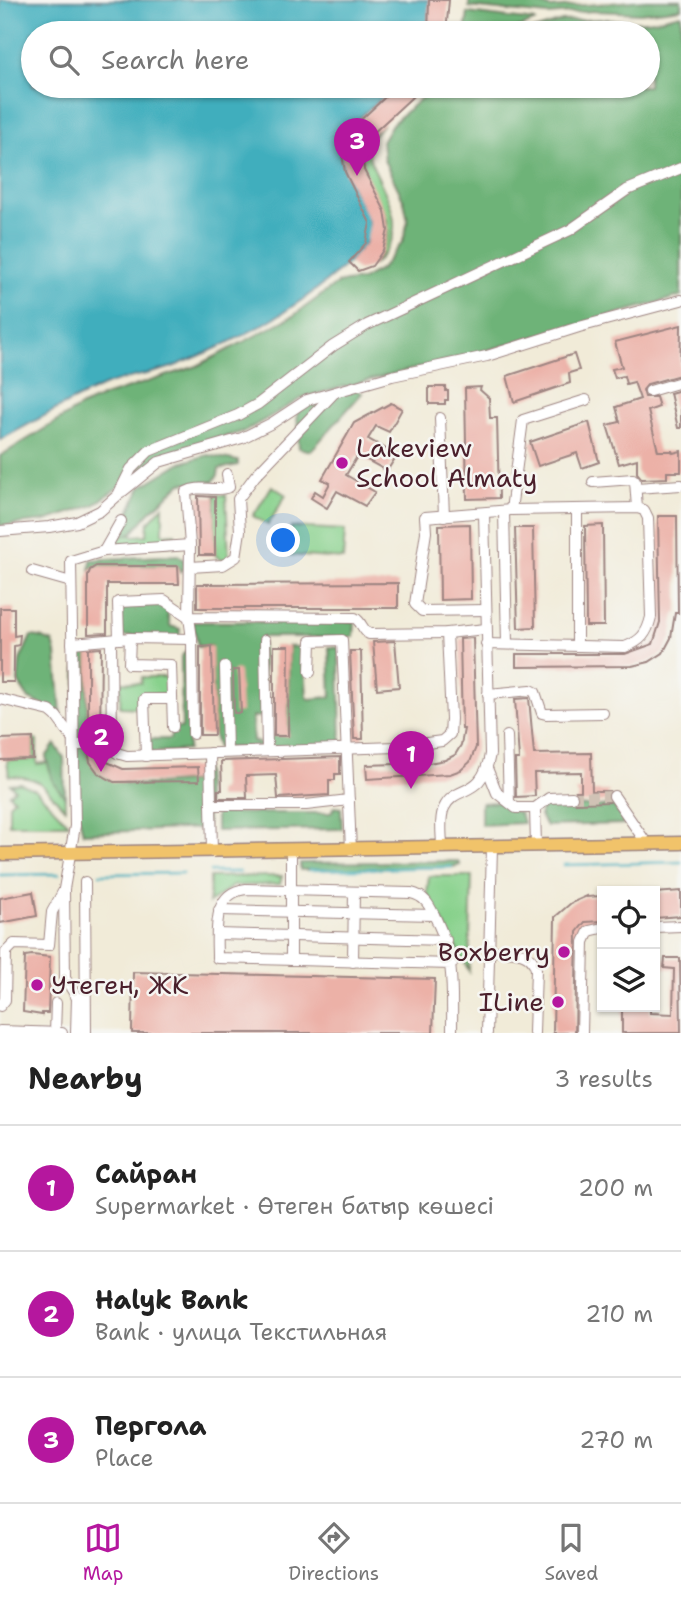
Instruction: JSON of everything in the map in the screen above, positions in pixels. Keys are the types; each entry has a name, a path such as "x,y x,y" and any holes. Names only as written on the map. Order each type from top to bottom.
{"main road":[{"path":"0,855 681,843"}],"street":[{"path":"118,495 131,469 149,451 238,415 258,404 332,346 366,325 570,230 626,190 681,168"},
{"path":"0,531 77,522 100,511 159,462 242,438 272,423 307,400 392,376 487,356 579,327 681,300"},
{"path":"650,391 681,382"},
{"path":"190,567 223,565 236,557 240,531 239,499 255,476 337,390"},
{"path":"507,644 508,511 523,420 586,400"},
{"path":"440,418 444,516"},
{"path":"193,734 192,639 189,617 190,545 186,492 195,487 220,490 229,487 227,474"},
{"path":"593,482 633,480 637,508"},
{"path":"636,488 681,485"},
{"path":"577,510 577,646"},
{"path":"486,610 422,611 415,604 426,532 425,517 508,511 644,510 648,518 651,617 648,630 639,641 625,647 486,644"},
{"path":"442,848 444,808 451,799 475,787 487,768 490,754 484,513"},
{"path":"104,551 121,521"},
{"path":"76,1033 77,998 65,978 64,889 75,825 71,561 104,551 190,545"},
{"path":"32,571 71,582"},
{"path":"447,633 451,719 450,734 442,741 397,747 127,756 117,753 112,745 118,601 164,600 189,617 355,618 369,634 447,633 486,629"},
{"path":"72,643 130,638 192,639"},
{"path":"130,638 129,664 171,665 173,727"},
{"path":"265,640 267,751"},
{"path":"310,672 311,640 342,640 351,850"},
{"path":"225,667 226,752"},
{"path":"488,694 531,690 536,692 542,713 546,715 604,713"},
{"path":"0,699 50,711 73,743"},
{"path":"146,755 144,699 172,699"},
{"path":"507,736 509,802"},
{"path":"73,743 112,745"},
{"path":"210,753 212,852"},
{"path":"487,768 497,793 516,808 536,808 549,798 572,797"},
{"path":"614,796 647,844"},
{"path":"211,805 306,805 349,800"},
{"path":"536,808 536,846"},
{"path":"487,1033 492,847"},
{"path":"291,851 291,960"},
{"path":"85,882 86,1033"},
{"path":"0,1006 5,1000 6,952 14,944 49,945 55,905 64,889"},
{"path":"452,964 217,958 219,910 223,901 237,890 417,894 429,904 446,940 452,964 452,1033"},
{"path":"353,962 354,892"},
{"path":"219,910 434,915"},
{"path":"660,926 681,926"},
{"path":"582,1033 584,942 589,931 597,929"},
{"path":"217,934 446,940"},
{"path":"489,951 526,953 534,960 537,969 534,1033"},
{"path":"55,1033 56,1003"},
{"path":"0,1031 62,1033"}],"green space":[{"path":"469,0 530,0 550,8 646,0 681,0 681,8 640,13 593,11 548,15 469,7"},
{"path":"468,13 536,21 467,21"},
{"path":"681,14 681,296 488,350 304,397 245,431 160,456 94,505 45,521 0,526 0,456 82,406 104,396 197,366 293,316 338,283 362,280 381,269 403,241 408,221 404,201 384,160 382,141 392,124 421,98 660,98 660,21 644,21"},
{"path":"606,19 624,21 562,21"},
{"path":"383,124 371,141 369,154 392,210 394,232 383,255 372,266 388,233 387,221 366,176 362,151 368,138"},
{"path":"355,389 362,393 311,451 299,448 297,413 304,406"},
{"path":"208,455 238,461 238,465 219,469 213,482 181,483 132,533 117,538 141,487 180,463"},
{"path":"272,486 286,495 268,525 253,516"},
{"path":"215,495 226,495 229,559 220,559 215,555"},
{"path":"163,506 163,534 175,533 175,537 182,540 182,544 119,546 117,538 132,533 132,536 147,535 148,523"},
{"path":"291,527 345,530 343,559 289,555"},
{"path":"178,555 184,560 184,568 180,572 178,566 96,566 90,570 91,560"},
{"path":"122,605 166,605 170,626 180,629 179,637 121,636"},
{"path":"355,621 354,637 262,637 264,716 252,717 253,741 264,745 218,748 214,735 211,646 198,647 193,622"},
{"path":"31,636 53,642 61,713 29,699 18,682 20,660"},
{"path":"289,646 304,648 309,699 331,697 329,647 339,648 341,747 268,748 268,733 273,736 288,735"},
{"path":"190,647 188,750 149,753 148,739 170,739 173,727 182,728 181,657"},
{"path":"88,648 87,751 93,766 104,776 133,784 198,781 198,767 205,767 207,828 83,833 78,813 76,650"},
{"path":"142,677 167,677 167,695 141,694 140,708 120,707 121,682 141,683"},
{"path":"33,738 37,741 37,764 64,758 65,809 42,784 29,778 9,776 7,760 33,759"},
{"path":"55,744 64,758 65,797 53,782 46,757"},
{"path":"20,783 36,790 69,824 9,824 9,804 14,799 9,794 15,789 10,784"},
{"path":"500,802 508,809 520,813 523,823 481,825 481,803"},
{"path":"546,806 614,806 626,824 546,826 540,811"},
{"path":"335,807 341,808 342,829 216,831 216,813 330,813"},
{"path":"458,861 460,865 452,867 300,870 300,863"},
{"path":"282,876 280,884 233,886 209,903 210,877"},
{"path":"429,876 472,876 469,971 427,893"}],"water":[{"path":"0,0 429,0 428,21 21,21 21,98 382,98 357,120 347,134 342,149 343,164 363,205 370,231 363,247 340,270 283,313 219,347 175,366 104,386 0,440"}],"building":[{"path":"429,0 449,0 447,21 428,21"},
{"path":"384,98 411,98 369,137 362,148 364,170 385,211 388,230 383,250 372,266 358,271 349,262 366,243 370,223 345,172 342,155 344,142 352,128"},
{"path":"681,325 680,375 648,384 643,390 645,397 656,397 659,407 648,411 658,451 681,451 681,472 667,472 667,478 642,479 637,473 637,459 619,464 607,425 620,422 616,407 640,399 634,382 626,384 624,376 615,378 612,369 622,367 615,342"},
{"path":"574,354 579,370 569,373 570,383 514,402 507,376"},
{"path":"429,387 446,387 448,400 445,400 445,404 429,404"},
{"path":"481,387 480,390 489,398 490,418 497,418 499,498 467,499 465,388"},
{"path":"681,390 681,428 678,428 670,393"},
{"name":"Lakeview School Almaty","path":"391,403 402,409 389,432 376,426 368,439 397,455 387,471 358,455 346,475 375,492 365,506 337,491 327,508 311,498 315,491 323,496 330,483 322,479 354,423"},
{"path":"589,422 599,462 582,468 577,453 538,466 530,442"},
{"path":"198,496 215,497 215,555 199,555"},
{"path":"658,516 677,516 678,613 675,613 671,638 663,653 649,662 632,666 516,667 516,654 625,654 653,644 660,622"},
{"path":"470,524 471,599 440,600 439,525"},
{"path":"603,525 604,626 586,626 585,526"},
{"path":"515,528 533,528 535,627 518,628"},
{"path":"96,566 178,566 179,584 107,584 107,633 88,634 88,576 90,570"},
{"path":"398,583 398,608 197,608 197,584"},
{"path":"0,608 14,608 14,636 20,635 19,645 14,646 14,682 0,682"},
{"path":"473,638 476,747 470,762 461,770 450,774 367,779 366,765 429,763 455,755 461,745 464,729 460,639"},
{"path":"395,641 399,687 377,689 373,642"},
{"path":"212,646 214,735 200,735 200,647"},
{"path":"274,646 289,646 288,736 274,736"},
{"path":"101,648 100,738 88,738 88,649"},
{"path":"350,651 361,651 363,739 354,739"},
{"path":"233,670 239,670 241,713 234,713"},
{"path":"529,698 534,754 591,753 592,791 609,791 609,802 576,803 579,797 576,791 581,791 581,772 534,773 535,796 516,797 515,759 519,759 515,699"},
{"path":"33,738 33,759 0,760 0,739"},
{"path":"88,752 103,752 107,762 123,769 198,767 199,781 114,782 98,773 90,762"},
{"path":"340,757 340,774 335,774 335,780 329,780 329,795 278,798 276,775 246,776 247,798 218,798 218,790 222,790 221,761"},
{"path":"681,891 681,916 660,918 660,893"},
{"path":"33,892 37,916 0,923 0,898"},
{"path":"587,896 597,896 597,921 585,922 577,932 575,1033 553,1033 555,917 571,903"},
{"name":"Утеген, ЖК","path":"25,956 50,957 48,1013 42,1015 23,1012"},
{"path":"665,958 680,958 681,1033 622,1033 622,1012 673,1014 674,969 664,968"},
{"path":"133,972 435,979 433,1033 132,1033"}],"waterway":[{"path":"564,865 681,862"},
{"path":"309,870 452,867"},
{"path":"210,872 240,872"},
{"path":"100,874 183,873"},
{"path":"0,875 59,874"}],"tunnel":[{"path":"572,797 614,796"}],"place":[{"name":"Пергола","path":"357,176"},
{"name":"Lakeview School Almaty","path":"342,463"},
{"name":"Halyk Bank","path":"101,772"},
{"name":"Сайран","path":"411,789"},
{"name":"Boxberry","path":"564,952"},
{"name":"Утеген, ЖК","path":"37,985"},
{"name":"ILine","path":"558,1002"}]}
